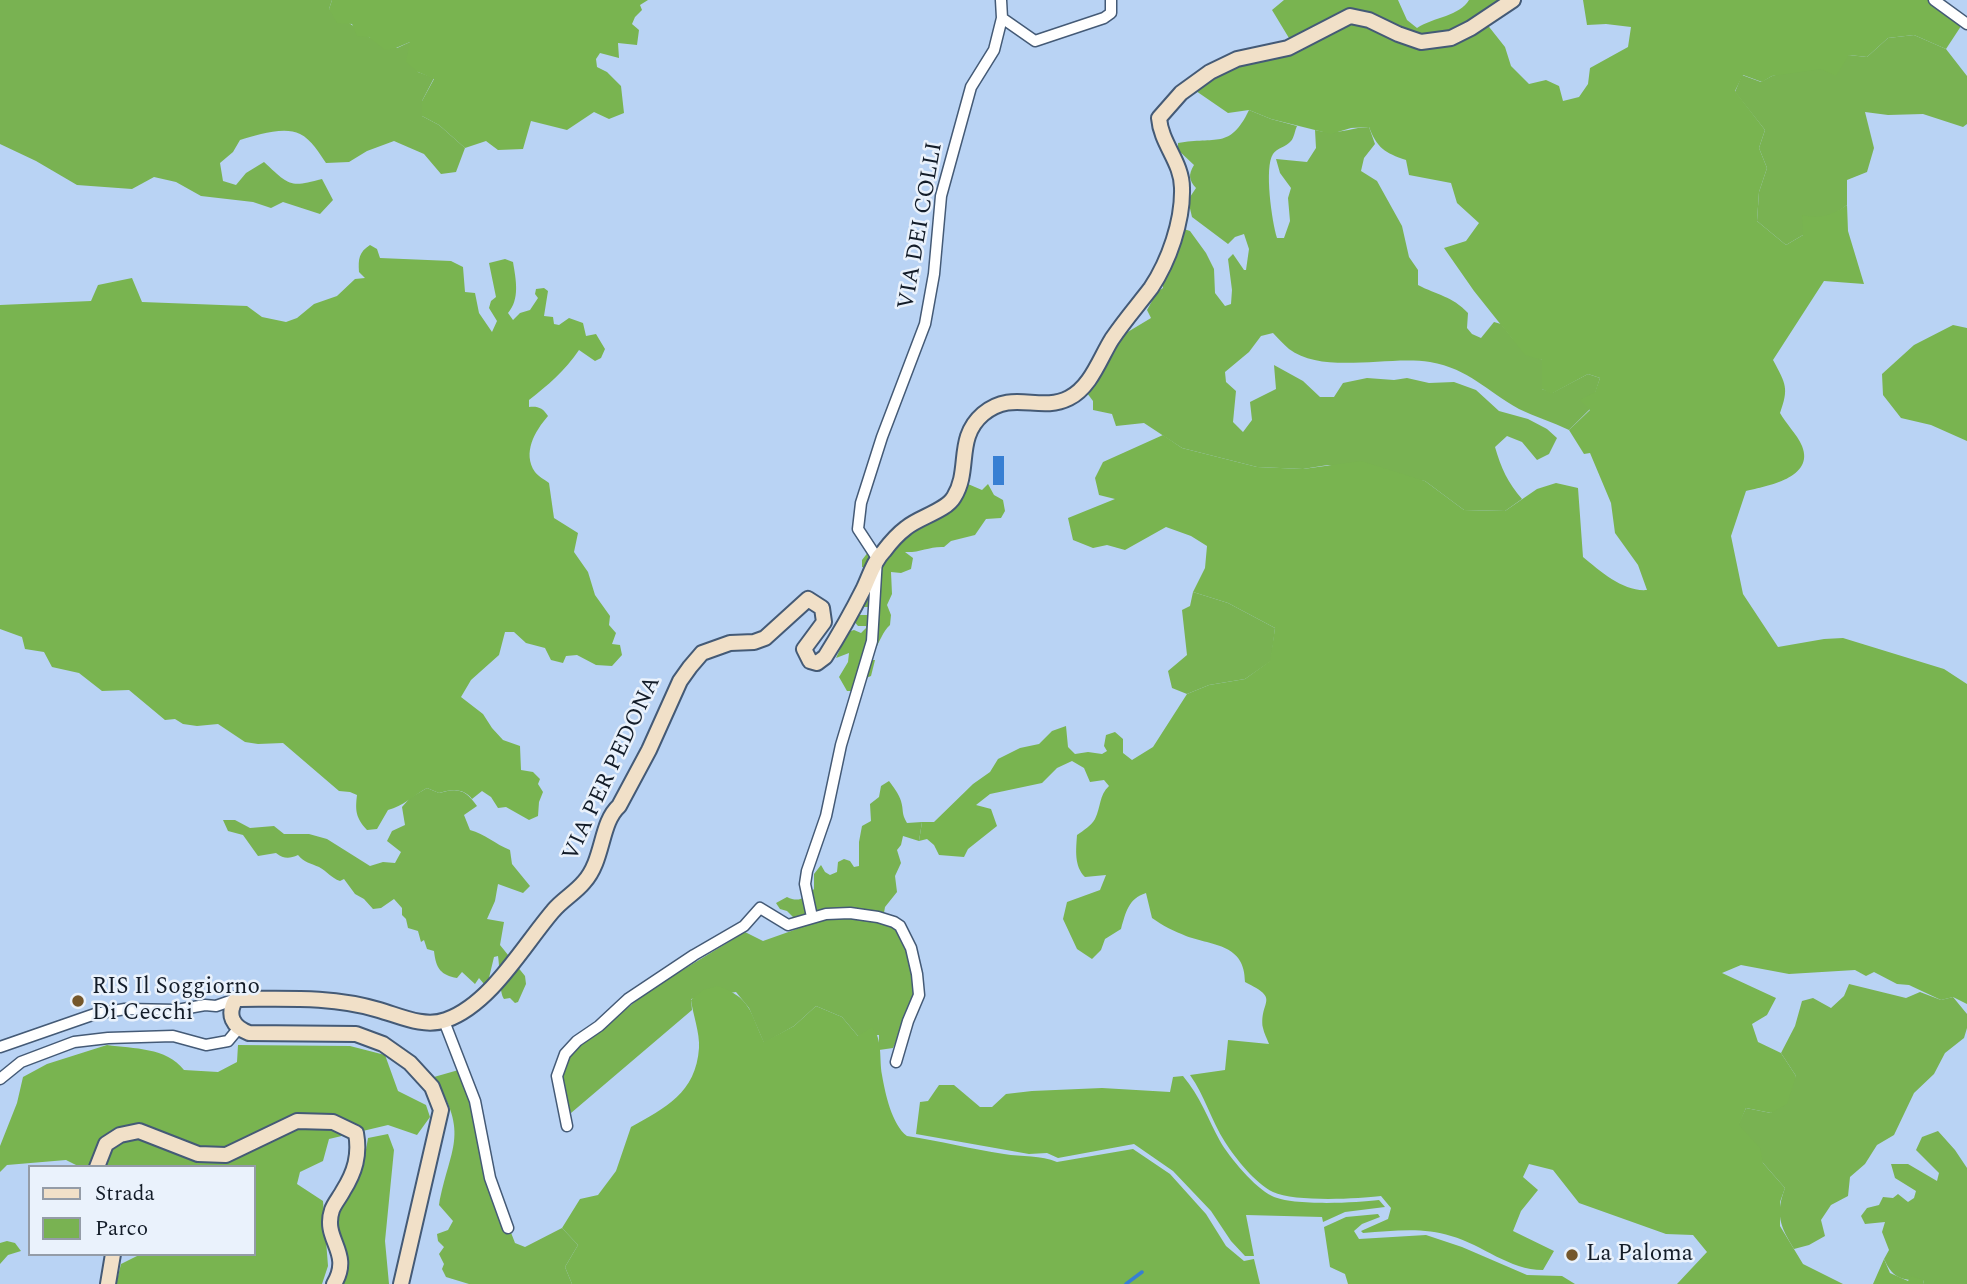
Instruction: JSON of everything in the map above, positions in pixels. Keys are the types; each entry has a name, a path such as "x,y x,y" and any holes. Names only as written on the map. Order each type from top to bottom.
{"street":[{"path":"1002,18 1035,41 1104,18 1111,13 1111,0"},
{"path":"812,917 805,884 826,816 841,746 872,641 877,558 905,528 926,514 945,507 955,496 968,433 982,415 1003,401 1047,403 1069,398 1088,382 1113,337 1153,285 1165,260 1182,206 1180,168 1164,138 1159,118 1181,93 1210,72 1237,59 1288,48 1350,16 1369,20 1421,42 1451,38 1513,0"},
{"path":"1934,0 1967,24"},
{"name":"VIA DEI COLLI","path":"877,558 858,528 861,503 882,437 925,324 944,184 971,87 994,50 1002,18 1001,1"},
{"name":"VIA PER PEDONA","path":"444,1021 480,999 553,911 594,870 614,811 649,750 680,681 702,653 730,643 754,642 765,638 808,599 822,608 824,622 804,649 810,661 817,663 825,657 833,644 877,558"},
{"path":"567,1126 557,1076 565,1054 577,1041 638,992 744,926 760,908 788,925 812,917 850,913 878,917 894,922 906,935 917,974 919,995 896,1062"},
{"path":"236,999 231,1011 233,1024 238,1029 260,1034 356,1034 383,1044 410,1063 432,1087 441,1110 401,1284"},
{"path":"0,1047 65,1023 105,1012 125,1009 170,1011 205,1005 216,1006 236,999 335,999 380,1010 404,1020 444,1021 475,1101 490,1178 508,1228"},
{"path":"0,1079 21,1062 74,1042 173,1036 206,1045 228,1041 238,1029"},
{"path":"98,1165 106,1144 120,1135 139,1131 198,1154 226,1155 297,1121 333,1122 356,1133 359,1153 349,1182 331,1210 330,1234 342,1256 339,1276 334,1284"},
{"path":"108,1284 113,1256"}],"green space":[{"path":"0,0 332,0 329,9 369,37 397,48 410,42 418,72 434,78 422,101 422,116 439,125 465,148 456,172 441,174 424,154 394,141 367,151 349,162 326,163 304,136 278,131 240,140 233,152 220,163 223,181 236,185 246,173 264,162 279,176 296,184 322,179 333,200 320,214 283,202 271,208 253,202 201,196 176,182 154,177 132,189 77,185 0,144"},
{"path":"332,0 648,0 640,5 642,10 632,24 639,30 637,45 618,43 619,58 600,53 596,59 597,67 607,72 621,86 624,113 609,119 594,112 567,130 531,121 523,149 498,150 486,141 465,148 439,125 422,116 422,101 434,79 418,72 406,62 410,42 385,50 369,37 357,36 352,24 337,23 329,9"},
{"path":"1284,0 1398,0 1407,20 1417,28 1459,10 1469,0 1516,0 1516,8 1486,23 1505,47 1511,66 1529,84 1546,80 1559,86 1563,101 1579,97 1588,84 1590,68 1628,47 1631,27 1587,25 1583,0 1939,0 1967,17 1946,49 1914,35 1888,38 1867,57 1849,55 1836,76 1821,69 1772,76 1762,82 1743,75 1735,91 1765,130 1759,148 1767,168 1759,192 1757,221 1786,245 1803,235 1802,215 1825,216 1847,205 1848,231 1864,284 1824,281 1773,360 1785,386 1785,398 1780,413 1800,442 1804,457 1802,466 1787,479 1746,491 1731,536 1743,594 1778,647 1843,638 1944,669 1967,684 1967,1004 1953,997 1941,1000 1909,985 1897,984 1874,972 1866,976 1855,970 1789,974 1741,965 1722,973 1776,998 1767,1015 1752,1024 1758,1042 1781,1053 1796,1076 1787,1104 1771,1113 1746,1108 1739,1125 1760,1148 1763,1163 1785,1188 1780,1202 1780,1226 1803,1264 1843,1284 1677,1284 1707,1252 1693,1235 1666,1234 1579,1203 1553,1170 1529,1164 1523,1177 1538,1190 1521,1211 1513,1231 1554,1251 1543,1270 1507,1262 1463,1240 1440,1233 1408,1230 1363,1233 1361,1231 1388,1219 1391,1208 1381,1196 1310,1198 1273,1192 1253,1177 1229,1149 1190,1075 1225,1070 1228,1040 1269,1044 1263,1028 1266,997 1245,982 1240,960 1226,948 1186,936 1152,918 1146,893 1131,903 1121,929 1105,939 1101,950 1092,959 1077,949 1063,919 1067,902 1100,890 1106,875 1085,877 1077,863 1076,852 1077,835 1095,819 1103,793 1109,786 1104,780 1090,782 1084,768 1072,761 1057,768 1042,783 990,794 976,805 991,809 997,826 968,849 964,857 939,855 927,839 919,841 922,822 934,822 973,784 990,772 998,759 1020,748 1039,744 1052,731 1066,726 1068,747 1075,754 1102,754 1107,751 1104,746 1106,735 1115,732 1123,739 1123,753 1132,760 1153,747 1187,694 1209,685 1245,679 1270,661 1275,628 1228,603 1193,592 1205,568 1207,546 1191,536 1166,527 1125,550 1107,545 1093,548 1073,540 1068,518 1115,499 1099,495 1095,478 1103,462 1163,435 1182,448 1257,467 1303,469 1361,461 1425,481 1464,510 1505,511 1537,489 1556,483 1578,488 1583,557 1621,584 1647,590 1638,565 1615,533 1611,503 1590,453 1584,454 1569,430 1590,410 1580,400 1595,392 1600,378 1588,374 1551,394 1542,389 1542,360 1525,355 1444,248 1466,241 1479,223 1457,203 1451,183 1409,175 1406,160 1383,149 1369,127 1351,128 1331,134 1271,119 1249,110 1228,113 1196,91 1222,70 1295,48 1272,10"},
{"path":"1914,35 1946,49 1967,76 1967,124 1963,127 1923,114 1888,115 1865,112 1874,148 1867,172 1847,180 1847,205 1830,217 1815,218 1803,235 1786,245 1757,221 1759,192 1767,168 1759,148 1765,130 1735,92 1742,75 1761,82 1772,76 1849,55 1867,57 1888,38"},
{"path":"1249,110 1297,126 1292,140 1275,152 1270,161 1270,195 1277,238 1284,238 1290,221 1288,198 1291,188 1280,173 1276,159 1307,162 1316,148 1315,130 1336,132 1369,127 1375,144 1364,158 1361,171 1377,181 1402,226 1409,257 1418,270 1418,285 1462,307 1468,313 1467,328 1472,334 1481,338 1494,322 1501,324 1513,339 1542,360 1542,389 1552,393 1588,374 1600,378 1590,409 1569,430 1519,409 1467,375 1444,365 1414,360 1357,363 1320,361 1303,357 1289,349 1273,333 1261,336 1249,352 1225,372 1226,382 1236,391 1233,422 1243,432 1252,420 1250,402 1276,389 1274,365 1303,381 1320,397 1334,397 1343,383 1367,378 1407,378 1429,383 1454,382 1476,390 1499,411 1528,419 1557,438 1549,454 1537,460 1522,442 1507,436 1495,447 1505,475 1522,499 1505,511 1464,510 1425,481 1328,465 1303,469 1257,467 1182,448 1144,423 1116,426 1112,414 1093,410 1093,401 1087,393 1116,339 1151,318 1147,310 1157,292 1163,288 1162,280 1177,256 1174,251 1184,229 1190,231 1214,269 1215,293 1225,306 1231,304 1228,259 1233,254 1246,270 1249,249 1244,234 1235,237 1228,244 1192,217 1188,200 1196,188 1190,177 1194,165 1178,150 1178,143 1228,136 1242,123"},
{"path":"370,245 377,249 380,258 451,261 463,267 465,292 475,293 479,313 492,332 497,321 489,308 496,297 489,263 505,259 513,262 516,295 508,313 513,320 520,313 530,310 538,298 536,289 544,288 548,291 544,316 553,317 554,324 559,325 569,318 583,323 586,336 596,334 605,349 601,358 595,361 579,350 562,371 529,400 529,407 540,408 548,416 535,435 530,457 535,472 549,483 554,518 578,533 574,552 588,572 595,595 610,616 609,625 616,633 612,644 620,645 622,655 612,666 596,665 577,655 566,656 563,663 551,660 545,648 526,643 514,632 505,632 499,655 471,680 461,697 483,714 503,740 520,746 521,770 533,772 540,779 538,784 543,792 538,816 529,820 506,807 498,808 491,797 482,791 472,799 461,791 439,793 427,788 388,810 377,829 367,830 357,814 357,795 339,791 283,743 245,742 218,724 197,726 183,724 175,719 165,720 129,690 102,691 79,673 52,667 44,652 25,649 22,637 0,629 0,305 91,301 98,285 132,278 142,302 247,306 262,317 286,322 297,318 314,304 337,296 355,279 365,278 359,272 359,260 361,253"},
{"path":"1953,325 1967,328 1967,441 1931,425 1901,418 1883,395 1882,374 1914,345"},
{"path":"968,484 982,490 988,484 994,495 1003,500 1005,511 1001,518 986,519 975,535 951,541 944,547 905,552 913,558 911,569 901,573 891,572 892,594 887,605 891,615 890,625 874,652 865,651 863,655 865,660 875,660 871,676 861,680 853,691 847,691 839,677 848,662 849,653 836,658 848,632 854,630 861,633 866,628 858,626 852,619 856,615 868,615 871,607 859,607 872,571 862,567 862,560 869,551 894,551 897,544 941,504 945,497 957,500"},
{"path":"1193,592 1228,603 1275,628 1271,661 1245,679 1209,685 1187,694 1172,688 1168,671 1187,655 1182,610 1190,606"},
{"path":"889,781 900,798 907,823 922,822 919,841 903,836 897,850 901,863 895,876 897,892 885,907 884,913 848,909 795,919 787,911 780,909 776,903 787,897 802,899 814,889 814,874 821,865 830,875 837,872 838,862 844,859 850,861 854,867 859,866 862,826 871,821 870,804 879,797 881,786"},
{"path":"427,788 439,793 456,790 469,796 477,806 464,815 470,830 510,850 512,864 530,886 523,893 498,884 495,901 487,919 504,922 500,945 525,976 526,984 518,1002 515,1003 510,998 504,999 502,996 498,956 494,957 488,982 484,984 479,978 475,984 462,972 457,978 447,975 438,967 434,951 427,949 424,940 421,942 418,931 408,928 402,908 394,899 381,908 373,909 355,894 344,879 337,880 298,855 287,858 276,853 258,856 243,835 228,831 223,820 235,820 250,828 274,826 284,834 309,834 327,839 370,866 383,862 395,863 401,852 387,841 392,831 405,825 402,807 410,798"},
{"path":"848,917 891,924 904,938 915,985 915,1001 893,1048 879,1050 879,1035 858,1036 842,1017 816,1006 794,1026 764,1043 749,1008 736,992 691,999 692,1010 571,1113 560,1075 568,1057 578,1044 602,1029 648,991 745,932 763,941 825,919"},
{"path":"1849,984 1906,998 1920,992 1941,1000 1953,997 1967,1014 1967,1028 1964,1038 1945,1053 1934,1074 1914,1093 1894,1135 1877,1145 1865,1164 1850,1177 1848,1196 1831,1205 1821,1220 1825,1236 1809,1245 1794,1249 1780,1220 1780,1205 1785,1188 1763,1163 1738,1125 1746,1108 1771,1113 1796,1076 1781,1053 1795,1026 1802,1001 1813,998 1831,1008 1844,996"},
{"path":"717,986 737,995 743,1001 764,1042 794,1026 816,1006 842,1017 858,1036 872,1027 879,1043 882,1075 890,1108 897,1124 907,1136 1057,1162 1133,1149 1170,1174 1206,1214 1226,1246 1244,1261 1254,1259 1260,1284 572,1284 565,1267 578,1245 562,1228 580,1199 598,1195 616,1171 631,1127 667,1106 685,1088 697,1064 699,1048 691,1000 703,990"},
{"path":"107,1045 159,1053 177,1062 184,1070 218,1072 237,1062 238,1045 350,1046 385,1055 398,1091 426,1105 430,1117 417,1135 388,1125 329,1139 323,1161 300,1172 297,1184 323,1201 328,1266 322,1284 116,1284 121,1264 137,1256 256,1256 256,1165 76,1165 66,1160 7,1165 0,1172 0,1146 17,1103 23,1077 47,1064"},
{"path":"462,1069 490,1178 515,1243 525,1247 562,1228 578,1245 565,1267 572,1284 469,1284 446,1277 439,1254 444,1247 438,1241 437,1234 448,1230 453,1221 439,1205 452,1154 454,1128 452,1114 434,1077"},
{"path":"1183,1076 1224,1148 1243,1172 1265,1192 1281,1199 1308,1202 1379,1200 1385,1207 1345,1212 1323,1222 1322,1217 1246,1215 1254,1256 1245,1256 1231,1241 1211,1211 1173,1171 1134,1144 1058,1158 1047,1153 1029,1154 916,1134 920,1102 928,1101 939,1085 954,1085 980,1107 992,1107 1006,1094 1032,1091 1102,1088 1170,1092 1173,1077"},
{"path":"1938,1131 1967,1168 1967,1284 1923,1284 1924,1280 1904,1279 1895,1275 1884,1259 1889,1250 1882,1232 1885,1222 1865,1224 1861,1216 1867,1208 1879,1205 1883,1197 1893,1198 1898,1194 1908,1202 1914,1198 1916,1191 1895,1178 1891,1164 1908,1164 1937,1181 1939,1173 1916,1150 1922,1137"},
{"path":"388,1134 394,1150 385,1241 389,1284 341,1284 348,1272 335,1217 363,1167 368,1138"},
{"path":"1378,1214 1380,1217 1362,1224 1354,1231 1359,1239 1426,1235 1527,1275 1562,1276 1575,1284 1348,1284 1345,1274 1330,1267 1324,1227 1346,1217"},
{"path":"0,1243 15,1243 21,1251 8,1255 0,1264"},
{"path":"1884,1259 1890,1273 1908,1281 1911,1276 1924,1280 1923,1284 1873,1284"}],"water":[{"path":"993,456 1004,456 1004,485 993,485"}],"waterway":[{"path":"1126,1284 1142,1272"}],"place":[{"name":"RIS Il Soggiorno Di Cecchi","path":"78,1001"},
{"name":"La Paloma","path":"1572,1255"}]}
